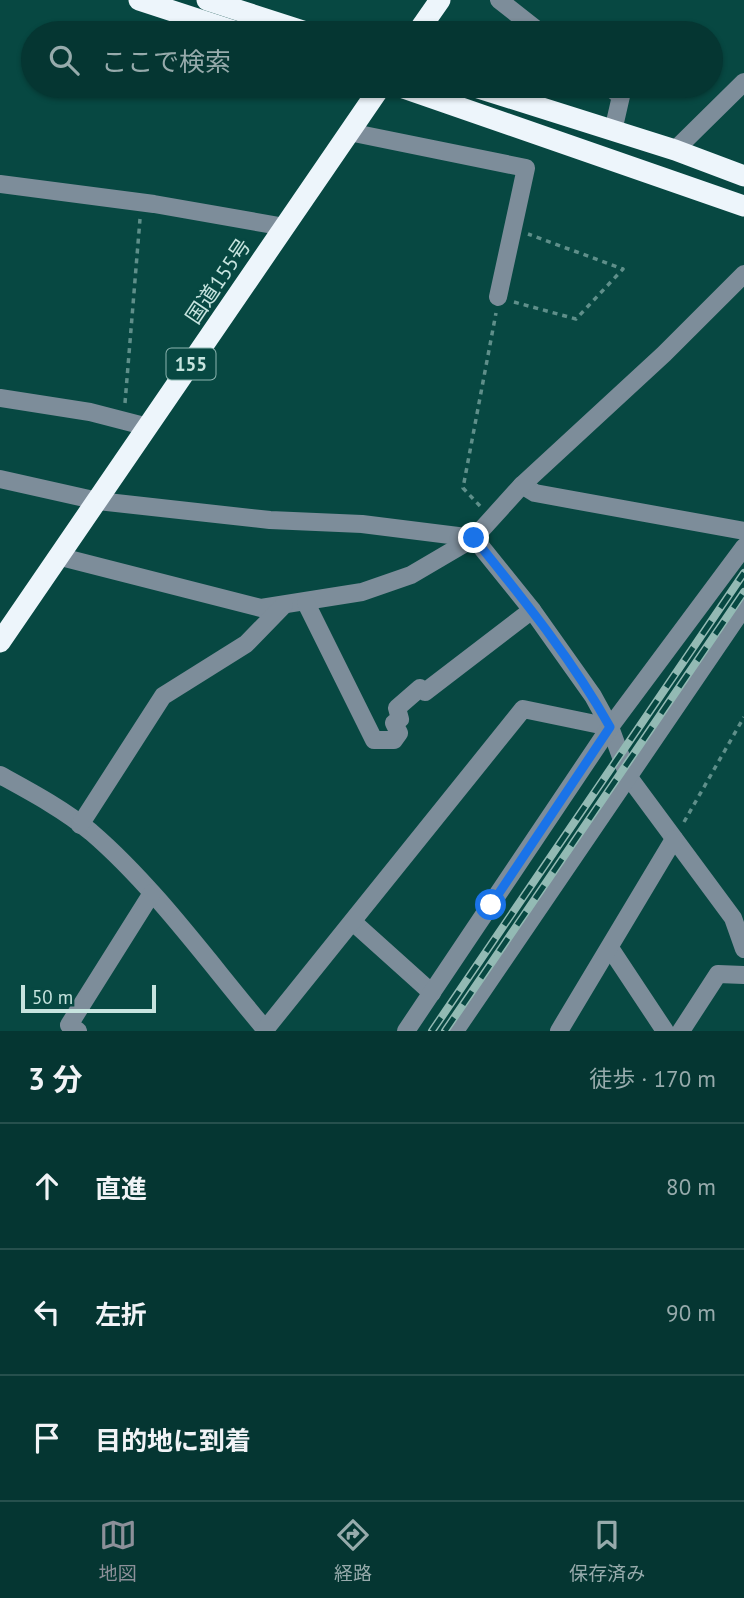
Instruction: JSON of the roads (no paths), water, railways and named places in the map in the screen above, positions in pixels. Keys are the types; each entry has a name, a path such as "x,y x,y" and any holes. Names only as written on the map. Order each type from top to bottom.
{"highway":[{"path":"139,0 203,21"},
{"path":"207,0 272,21"},
{"path":"425,21 440,0"},
{"name":"国道155号","path":"0,642 61,557 373,98"},
{"path":"433,98 744,206"},
{"path":"509,98 675,150 744,176"}],"street":[{"path":"499,0 526,21"},
{"path":"675,150 744,82"},
{"path":"612,131 620,98"},
{"path":"349,132 526,168 498,297"},
{"path":"0,184 142,202 285,227"},
{"path":"61,557 261,608 306,603 362,592 411,575 474,538 522,485 664,354 744,274"},
{"path":"0,398 90,412 148,427"},
{"path":"0,479 98,501 270,520 362,524 474,538 532,610 593,696 610,727 628,776 674,839 740,916 744,948"},
{"path":"522,485 536,493 744,531"},
{"path":"406,1031 610,727 744,547"},
{"path":"306,603 374,740 394,740 399,733 394,723 400,719 397,708 410,695 420,688 425,692 532,610"},
{"path":"80,825 163,695 246,645 284,605"},
{"path":"455,1031 744,607"},
{"path":"0,775 52,804 80,825 152,892 265,1030 523,709 610,727"},
{"path":"559,1031 674,839"},
{"path":"78,1031 69,1025 152,892"},
{"path":"353,922 432,993"},
{"path":"610,948 665,1031"},
{"path":"681,1031 718,974 744,975"}],"railway":[{"path":"432,1031 744,573"},
{"path":"445,1031 744,592"}]}
